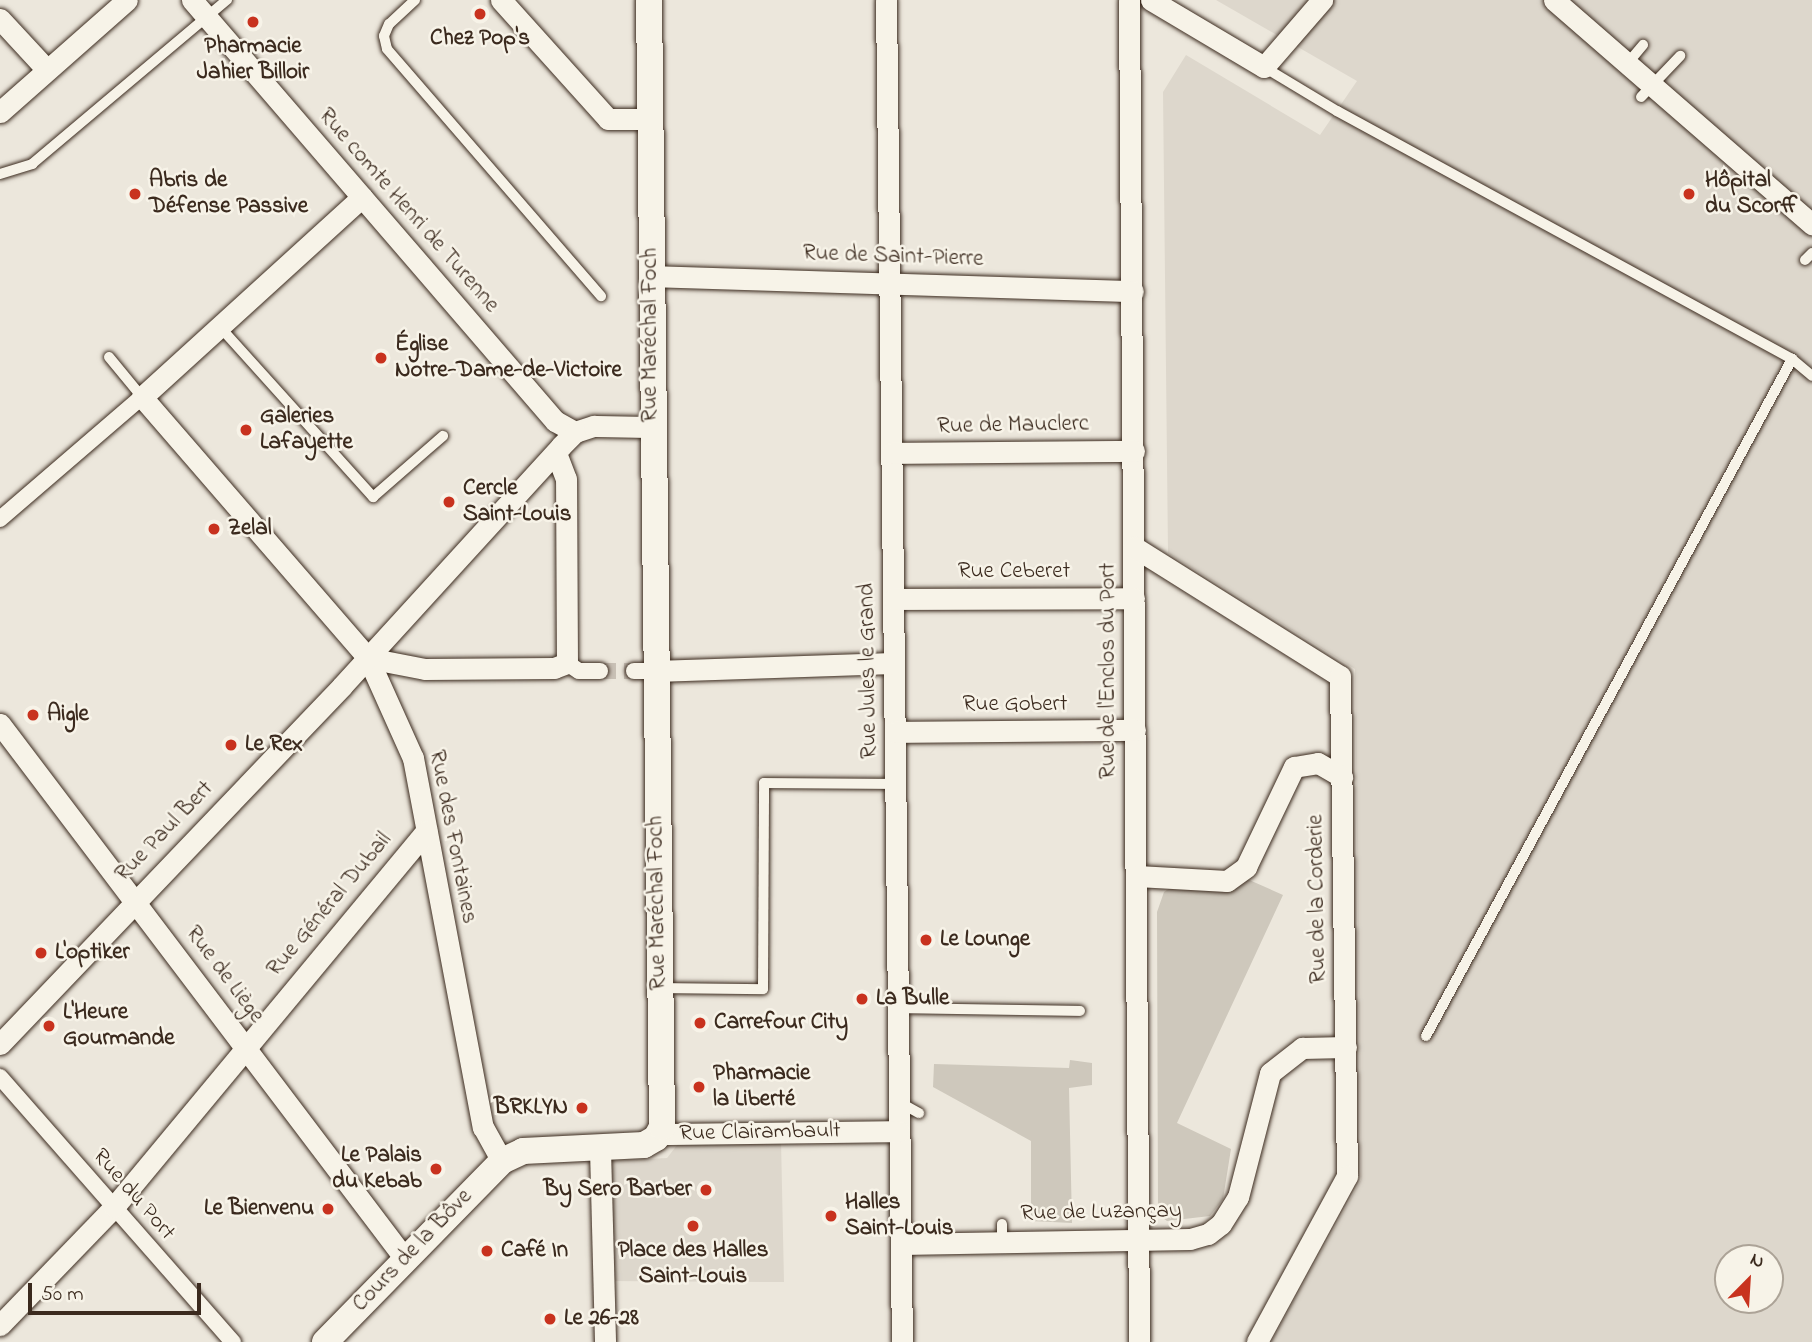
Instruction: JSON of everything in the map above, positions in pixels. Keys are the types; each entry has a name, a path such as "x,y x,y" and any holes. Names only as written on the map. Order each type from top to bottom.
{"street":[{"path":"0,112 127,0"},
{"name":"Rue comte Henri de Turenne","path":"192,0 555,421 575,432"},
{"path":"501,0 608,119 649,120"},
{"name":"Rue Maréchal Foch","path":"649,0 651,427 645,671 660,988 660,1134"},
{"name":"Rue Jules le Grand","path":"886,0 902,1342"},
{"name":"Rue de l'Enclos du Port","path":"1129,0 1139,1342"},
{"path":"1151,0 1264,67 1322,0"},
{"path":"1554,0 1627,64 1646,91 1812,224"},
{"path":"0,19 47,71"},
{"path":"0,519 142,397 362,197"},
{"name":"Rue de Saint-Pierre","path":"651,276 1133,291"},
{"name":"Rue des Fontaines","path":"142,397 368,658 413,758 483,1127 502,1161"},
{"path":"575,432 594,426 651,427"},
{"name":"Rue Paul Bert","path":"0,1044 368,658 557,455 575,432"},
{"name":"Rue de Mauclerc","path":"892,453 1134,451"},
{"path":"557,455 566,479 567,663"},
{"name":"Rue de la Corderie","path":"1134,547 1340,676 1347,1176 1257,1342"},
{"name":"Rue Ceberet","path":"894,599 1134,598"},
{"path":"368,658 425,669 554,668 567,663"},
{"path":"567,663 579,671 600,671"},
{"path":"645,671 893,663"},
{"name":"Rue de Liège","path":"0,724 405,1259"},
{"name":"Rue Gobert","path":"895,732 1135,730"},
{"path":"1137,876 1227,881 1246,867 1294,767 1318,763 1342,777"},
{"name":"Rue Général Dubail","path":"0,1325 114,1207 426,831"},
{"name":"Rue de Luzançay","path":"901,1244 1002,1233 1189,1239 1221,1224 1238,1197 1270,1073 1302,1048 1346,1047"},
{"name":"Rue du Port","path":"0,1077 233,1342"},
{"name":"Rue Clairambault","path":"502,1161 523,1151 644,1145 660,1134 899,1131"},
{"path":"600,1149 605,1342"},
{"name":"Cours de la Bôve","path":"325,1342 502,1161"}],"lane":[{"path":"0,174 33,164 227,0"},
{"path":"415,0 388,24 384,36 387,49 601,296"},
{"path":"1627,64 1643,45"},
{"path":"1646,91 1680,56"},
{"path":"1264,67 1337,111 1792,359 1812,376"},
{"path":"220,327 373,497 443,436"},
{"path":"109,357 142,397"},
{"path":"1426,1036 1792,359"},
{"path":"660,988 763,989 764,783 896,784"},
{"path":"898,1008 1080,1011"},
{"path":"899,1102 919,1113"}],"shaded area":[{"path":"1216,0 1812,0 1812,1342 1271,1342 1361,1180 1355,669 1168,553 1163,92 1186,55 1320,135 1357,81"},
{"path":"1247,879 1283,895 1177,1123 1231,1149 1223,1199 1210,1216 1167,1221 1158,1214 1157,912 1164,892 1173,886 1234,889"},
{"path":"1070,1060 1092,1063 1092,1085 1069,1088 1072,1223 1031,1221 1031,1141 933,1087 934,1064 1069,1068"},
{"name":"Place des Halles Saint-Louis","path":"781,1140 784,1282 604,1281 608,1161 667,1158 678,1144"}],"tunnel":[{"path":"600,671 634,671"}],"place":[{"name":"Chez Pop's","path":"480,14"},
{"name":"Pharmacie Jahier Billoir","path":"253,22"},
{"name":"Abris de Défense Passive","path":"135,194"},
{"name":"Hôpital du Scorff","path":"1689,194"},
{"name":"Église Notre-Dame-de-Victoire","path":"381,358"},
{"name":"Galeries Lafayette","path":"246,430"},
{"name":"Cercle Saint-Louis","path":"449,502"},
{"name":"Zelal","path":"214,529"},
{"name":"Aigle","path":"33,715"},
{"name":"Le Rex","path":"231,745"},
{"name":"Le Lounge","path":"926,940"},
{"name":"L'optiker","path":"41,953"},
{"name":"La Bulle","path":"862,999"},
{"name":"Carrefour City","path":"700,1023"},
{"name":"L'Heure Gourmande","path":"49,1026"},
{"name":"Pharmacie la Liberté","path":"699,1087"},
{"name":"BRKLYN","path":"582,1108"},
{"name":"Le Palais du Kebab","path":"436,1169"},
{"name":"By Sero Barber","path":"706,1190"},
{"name":"Le Bienvenu","path":"328,1209"},
{"name":"Halles Saint-Louis","path":"831,1216"},
{"name":"Place des Halles Saint-Louis","path":"693,1226"},
{"name":"Café In","path":"487,1251"},
{"name":"Le 26-28","path":"550,1319"}]}
